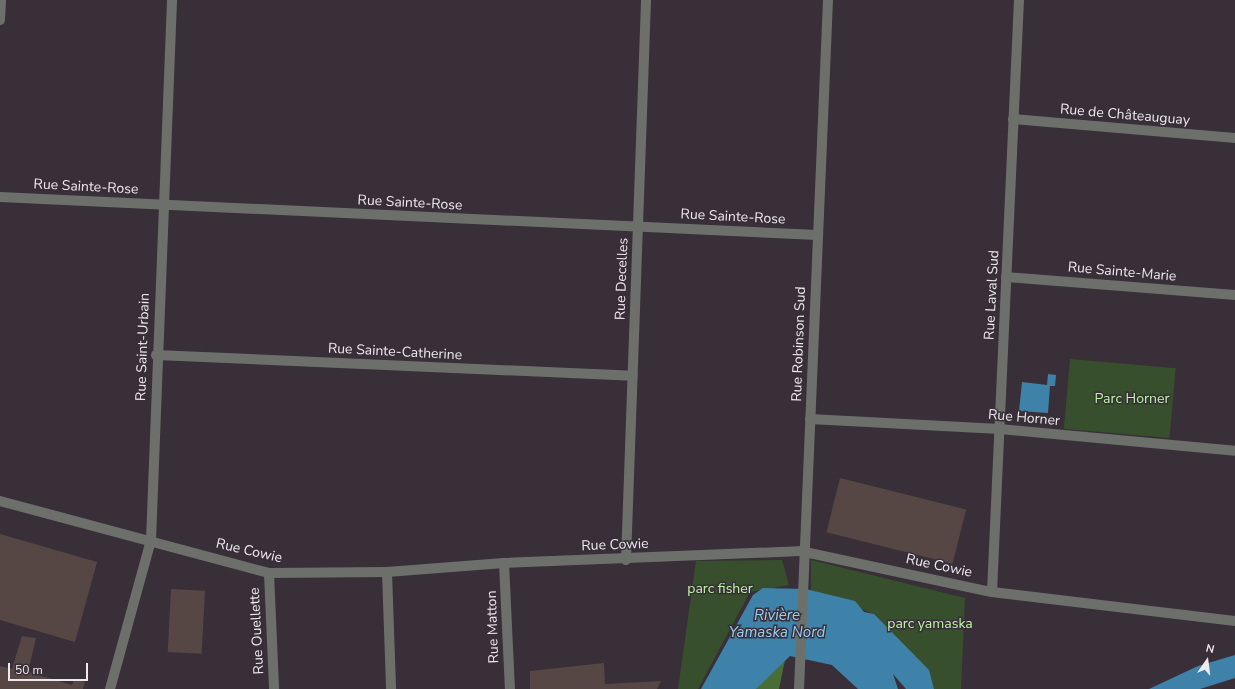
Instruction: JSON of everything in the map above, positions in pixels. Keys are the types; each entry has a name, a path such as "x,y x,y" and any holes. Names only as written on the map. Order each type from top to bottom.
{"street":[{"path":"0,20 1,0"},
{"name":"Rue Saint-Urbain","path":"110,689 151,540 156,355 172,0"},
{"name":"Rue Decelles","path":"626,560 646,0"},
{"name":"Rue Robinson Sud","path":"798,689 828,0"},
{"name":"Rue Laval Sud","path":"992,592 1018,0"},
{"name":"Rue de Châteauguay","path":"1013,119 1235,138"},
{"name":"Rue Sainte-Rose","path":"0,197 163,206 818,235"},
{"name":"Rue Sainte-Marie","path":"1006,277 1235,295"},
{"name":"Rue Sainte-Catherine","path":"156,355 633,376"},
{"name":"Rue Horner","path":"810,419 1000,430 1235,451"},
{"name":"Rue Cowie","path":"0,501 269,572 387,572 504,563 626,560 777,550 804,551 992,592 1235,621"},
{"name":"Rue Matton","path":"504,563 510,689"},
{"name":"Rue Ouellette","path":"269,572 274,689"},
{"path":"387,572 391,689"}],"green space":[{"name":"Parc Horner","path":"1070,359 1176,368 1169,438 1064,429"},
{"name":"parc fisher","path":"782,560 789,585 750,592 698,689 678,689 696,561"},
{"name":"parc yamaska","path":"811,560 965,598 961,689 931,689 874,614 811,590"},
{"path":"785,660 779,689 756,689 768,673"}],"water":[{"path":"1048,374 1056,375 1055,386 1050,386 1048,413 1019,411 1022,382 1047,385"},
{"name":"Rivière Yamaska Nord","path":"763,588 806,589 855,601 864,612 874,614 929,670 934,689 906,689 893,674 898,689 858,689 832,665 790,656 756,689 701,689 753,595"},
{"path":"1235,655 1235,678 1200,689 1149,689 1198,666"}],"building":[{"path":"840,478 966,509 953,564 826,532"},
{"path":"0,534 97,562 75,642 0,620"},
{"path":"171,589 205,591 202,654 168,652"},
{"path":"22,636 36,638 28,672 72,685 74,679 85,682 83,689 0,689 0,666 12,669"},
{"path":"604,663 605,684 661,681 657,689 530,689 530,671"}]}
